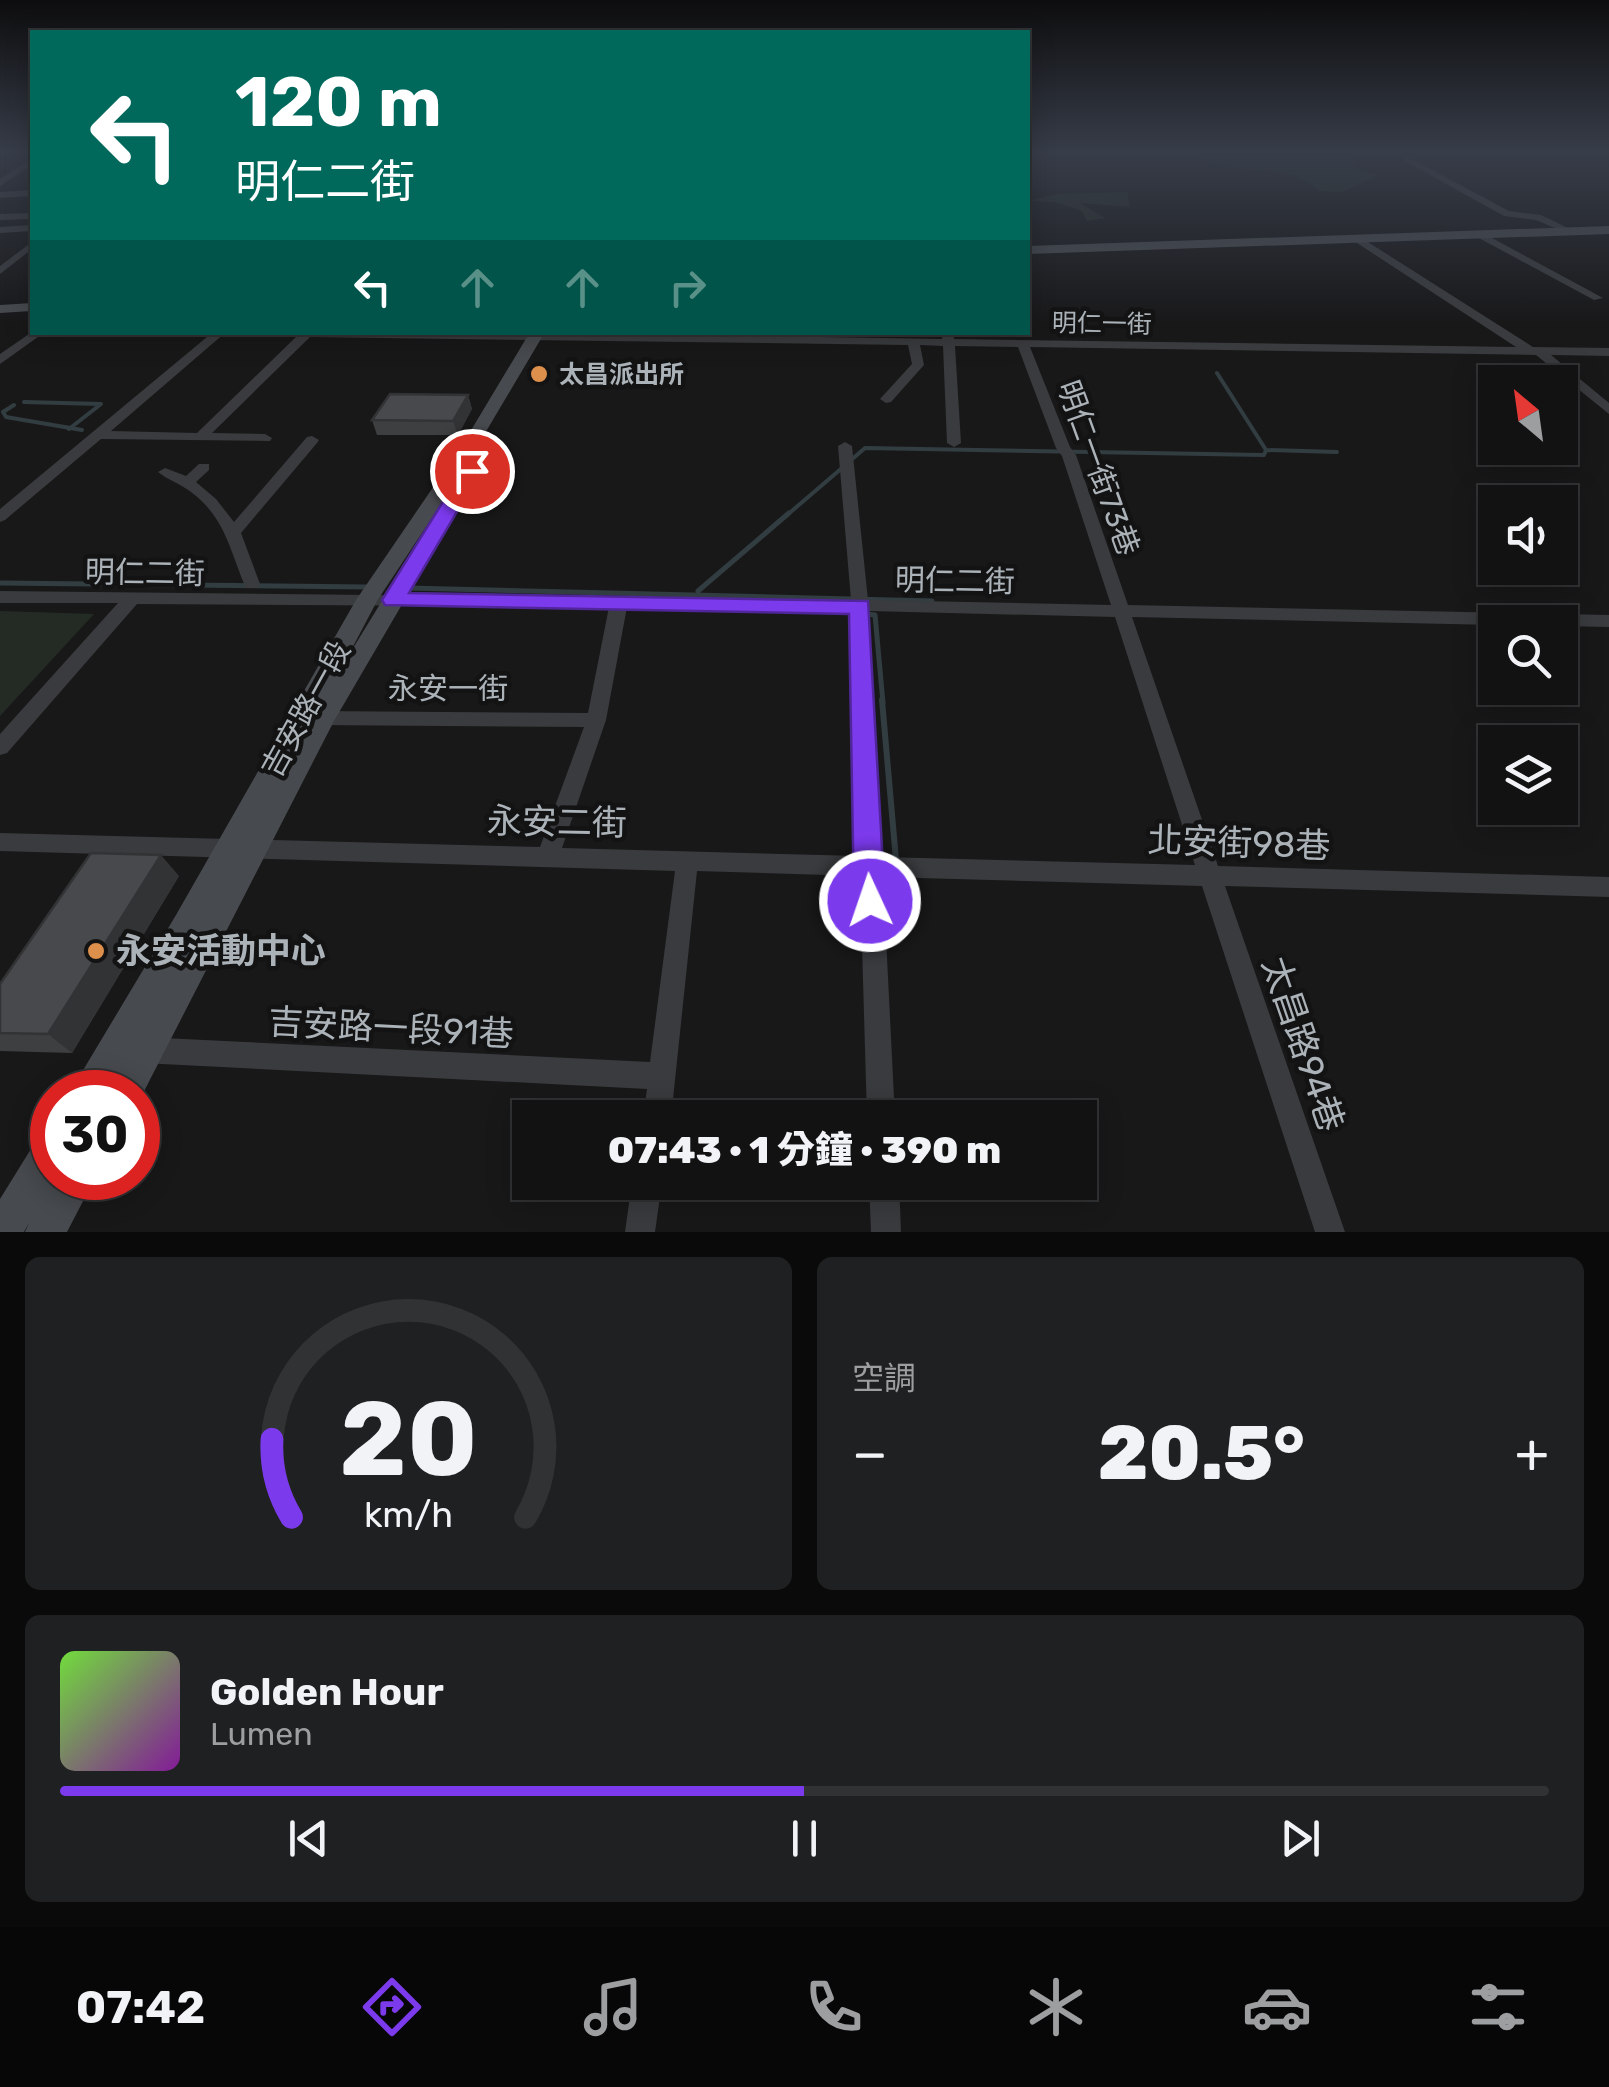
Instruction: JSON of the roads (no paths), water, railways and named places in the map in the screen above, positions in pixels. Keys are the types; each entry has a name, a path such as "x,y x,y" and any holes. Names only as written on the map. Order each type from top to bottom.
{"street":[{"path":"1499,209 1538,217 1569,231"},
{"path":"0,218 30,216"},
{"path":"0,230 30,228"},
{"path":"1030,250 1609,230"},
{"path":"1478,234 1598,298"},
{"path":"1357,238 1534,350 1609,410"},
{"path":"0,252 28,248"},
{"path":"0,271 28,248"},
{"path":"0,309 30,307"},
{"path":"0,360 36,335"},
{"path":"0,517 217,335"},
{"path":"202,436 305,335"},
{"name":"明仁一街","path":"538,335 914,345 946,336 1023,345 1609,352"},
{"name":"吉安路一段","path":"137,1070 242,850 311,718 380,600 490,442 538,335"},
{"path":"946,336 954,444"},
{"path":"886,399 918,365 914,345"},
{"name":"明仁一街73巷","path":"1023,345 1062,448 1069,455 1209,878"},
{"path":"98,435 265,438"},
{"path":"235,532 312,440"},
{"path":"845,446 860,606 879,1100"},
{"path":"186,484 204,467"},
{"path":"165,472 186,484 235,532 252,584"},
{"name":"明仁二街","path":"0,597 619,602 1609,621"},
{"path":"0,747 131,600"},
{"path":"548,856 596,720 619,602"},
{"name":"永安一街","path":"311,718 596,720"},
{"name":"永安二街","path":"0,842 868,864"},
{"name":"吉安路一段","path":"101,1070 242,850"},
{"path":"659,1100 687,862"},
{"name":"北安街98巷","path":"868,864 1209,878 1609,887"},
{"name":"太昌路94巷","path":"1209,878 1330,1232"},
{"name":"吉安路一段91巷","path":"118,1042 147,1052 663,1076"},
{"path":"2,1232 30,1186"},
{"path":"44,1232 63,1200"},
{"path":"640,1232 644,1200"},
{"path":"885,1200 886,1232"}],"waterway":[{"path":"1217,373 1266,450"},
{"path":"24,402 101,404 70,428"},
{"path":"14,405 3,412 6,417 70,428"},
{"path":"70,428 82,430"},
{"path":"850,461 865,448 1264,455 1266,450"},
{"path":"1266,450 1337,452"},
{"path":"786,516 842,468"},
{"path":"698,591 789,513"},
{"path":"0,583 367,587"},
{"path":"408,588 932,601"},
{"path":"837,610 875,615 883,703"},
{"path":"882,700 896,860"}],"place":[{"name":"太昌派出所","path":"539,374"},
{"name":"永安活動中心","path":"96,951"}]}
